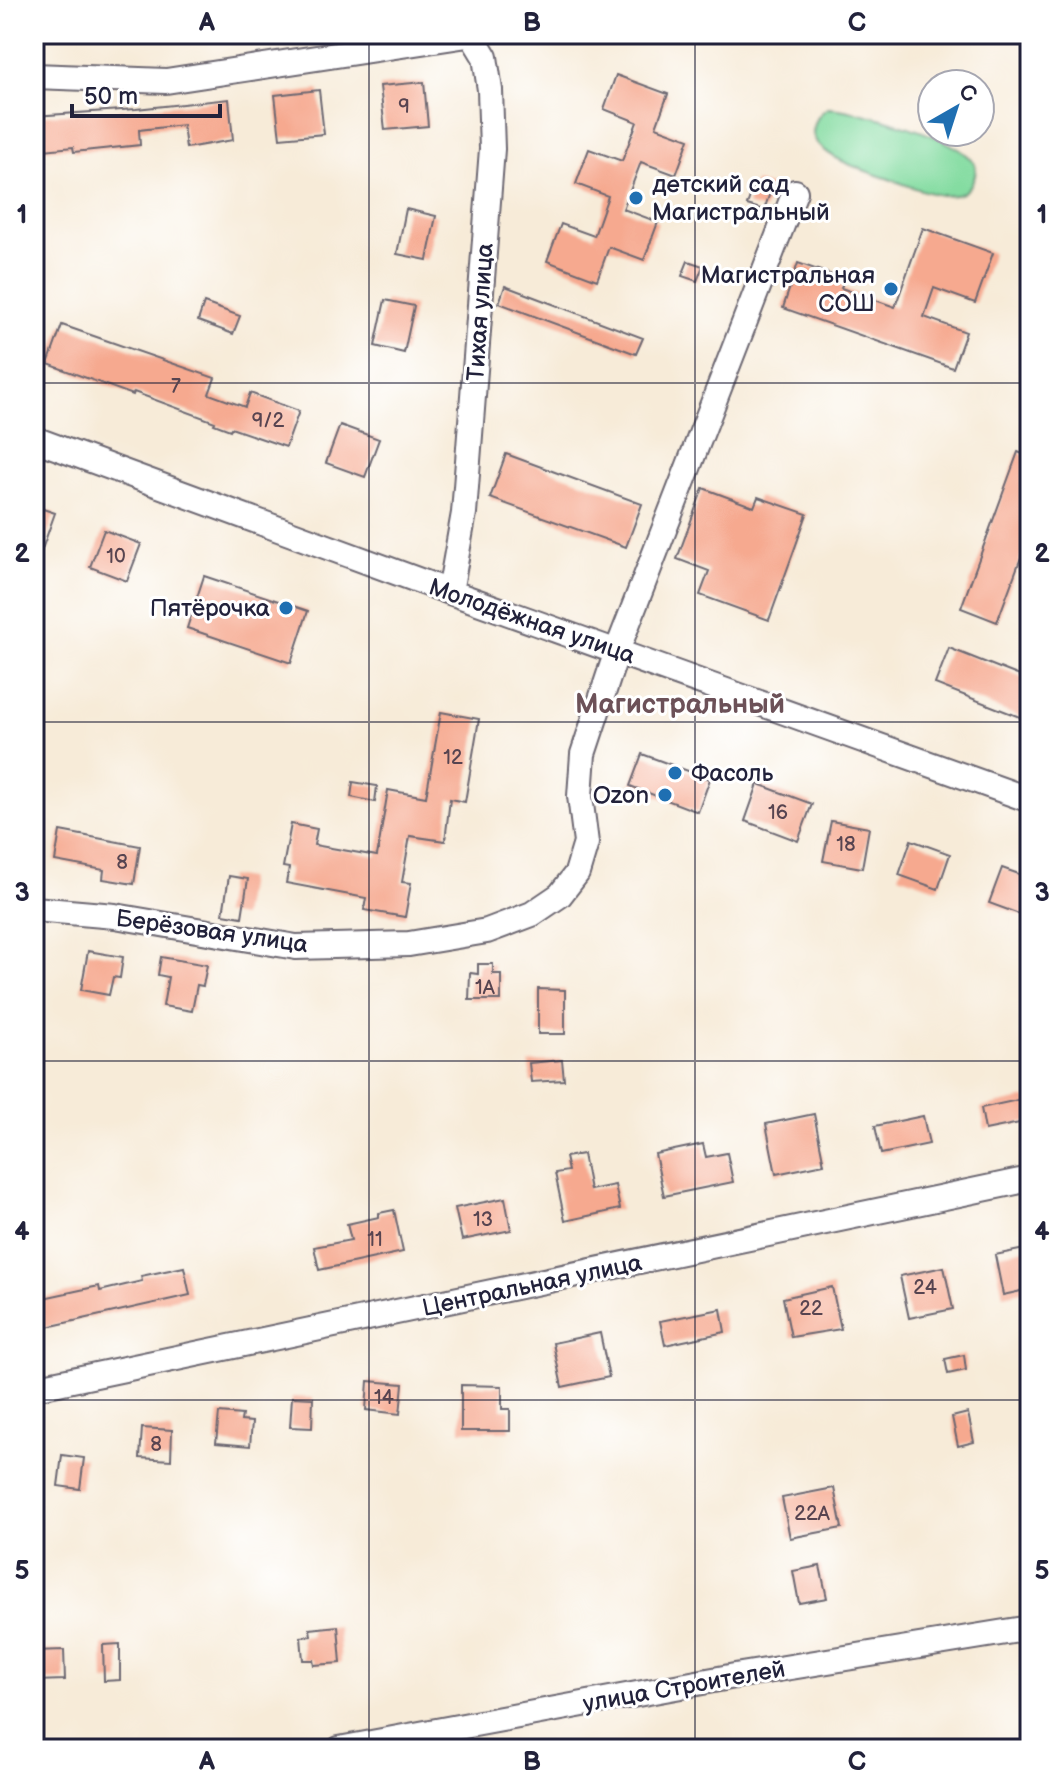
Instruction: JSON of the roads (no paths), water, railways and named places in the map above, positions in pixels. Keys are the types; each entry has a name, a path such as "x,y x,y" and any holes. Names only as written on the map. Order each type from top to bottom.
{"street":[{"path":"34,76 166,81 472,34"},
{"name":"Тихая улица","path":"450,592 464,513 492,149 490,90 485,57 472,34"},
{"path":"617,651 795,192"},
{"name":"Молодёжная улица","path":"34,439 1030,800"},
{"name":"Берёзовая улица","path":"34,909 115,916 296,947 409,944 487,931 532,914 560,895 577,873 586,843 580,796 583,754 617,651"},
{"name":"Центральная улица","path":"34,1388 1030,1179"},
{"name":"улица Строителей","path":"339,1749 735,1676 1030,1628"}],"place":[{"name":"детский сад Магистральный","path":"636,198"},
{"name":"Магистральная СОШ","path":"891,289"},
{"name":"Пятёрочка","path":"286,608"},
{"name":"Фасоль","path":"675,773"},
{"name":"Ozon","path":"665,795"}],"district":[{"name":"Магистральный","path":"680,703"}]}
